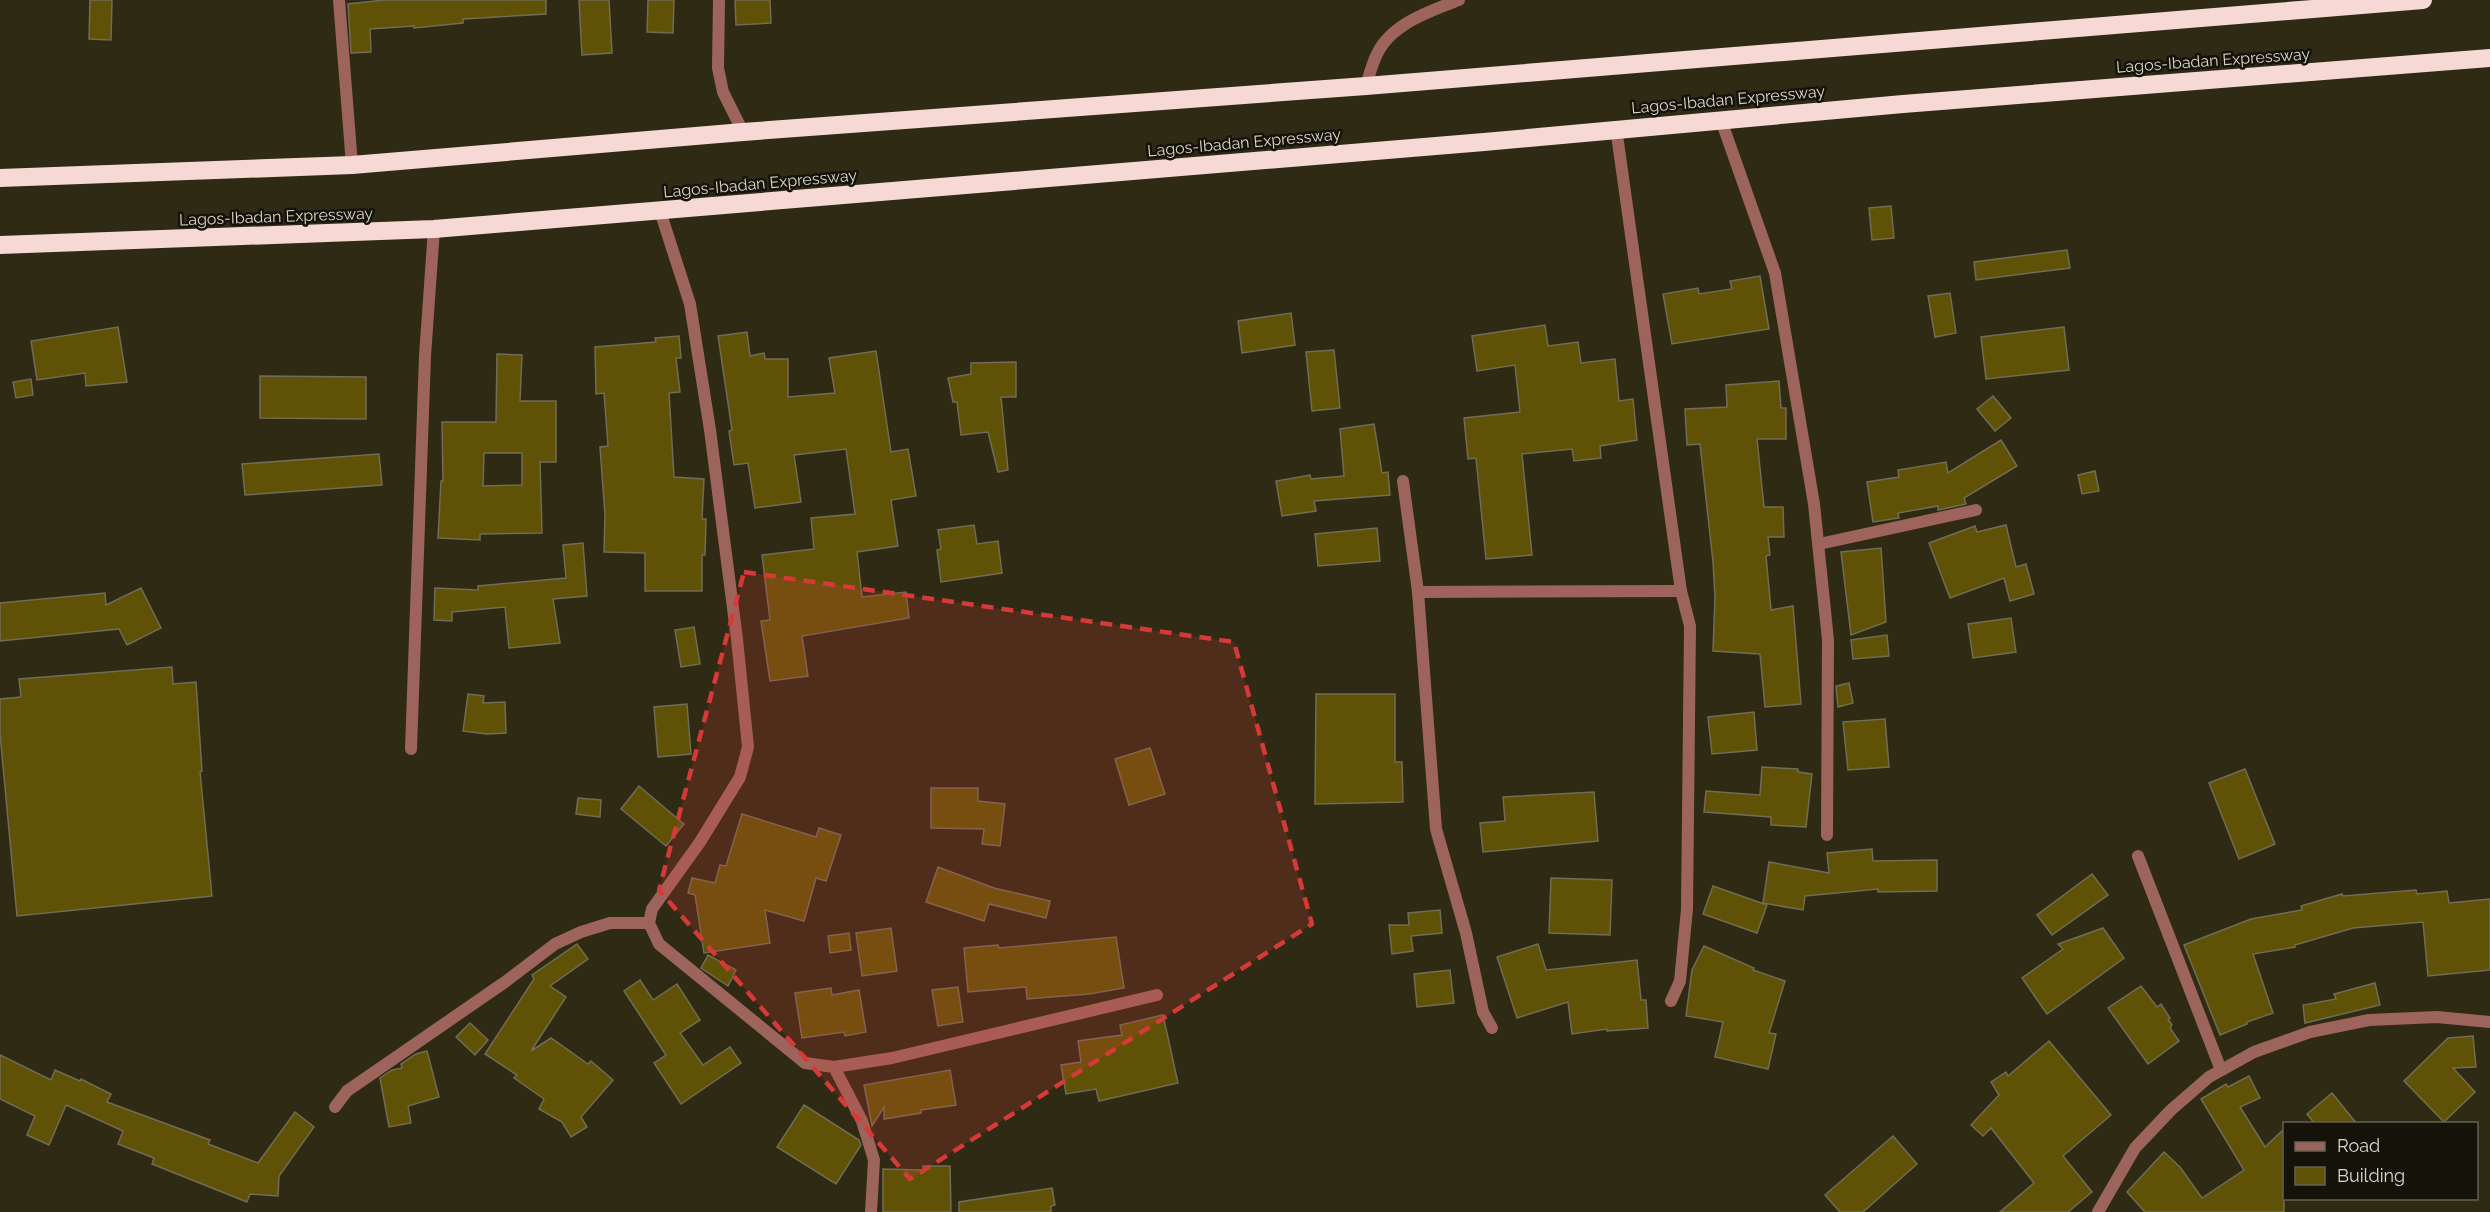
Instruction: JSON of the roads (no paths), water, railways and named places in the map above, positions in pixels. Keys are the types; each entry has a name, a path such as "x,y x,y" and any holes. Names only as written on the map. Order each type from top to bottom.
{"highway":[{"path":"0,177 352,165 743,132 1366,86 2423,0"},
{"name":"Lagos-Ibadan Expressway","path":"0,245 434,229 1472,143 1616,128 2490,58"}],"street":[{"path":"339,0 352,165"},
{"path":"719,0 718,68 723,92 743,132"},
{"path":"1366,86 1377,52 1398,29 1459,0"},
{"path":"1721,120 1774,273 1815,504 1828,640 1827,835"},
{"path":"1616,128 1682,591 1690,626 1687,909 1680,981 1671,1001"},
{"path":"660,211 690,304 710,430 737,639 748,747 740,777 700,842 652,909 649,923 659,944 805,1063 834,1067 891,1058 1157,995"},
{"path":"411,749 425,356 434,229"},
{"path":"1403,481 1418,592 1436,829 1466,933 1482,1012 1492,1028"},
{"path":"1819,544 1976,510"},
{"path":"1418,592 1682,591"},
{"path":"2138,856 2222,1070"},
{"path":"335,1107 347,1091 505,982 555,944 581,932 610,923 649,923"},
{"path":"2098,1212 2135,1148 2171,1110 2209,1077 2254,1052 2310,1032 2369,1020 2437,1017 2490,1022"},
{"path":"834,1067 862,1121 874,1160 871,1212"}]}
